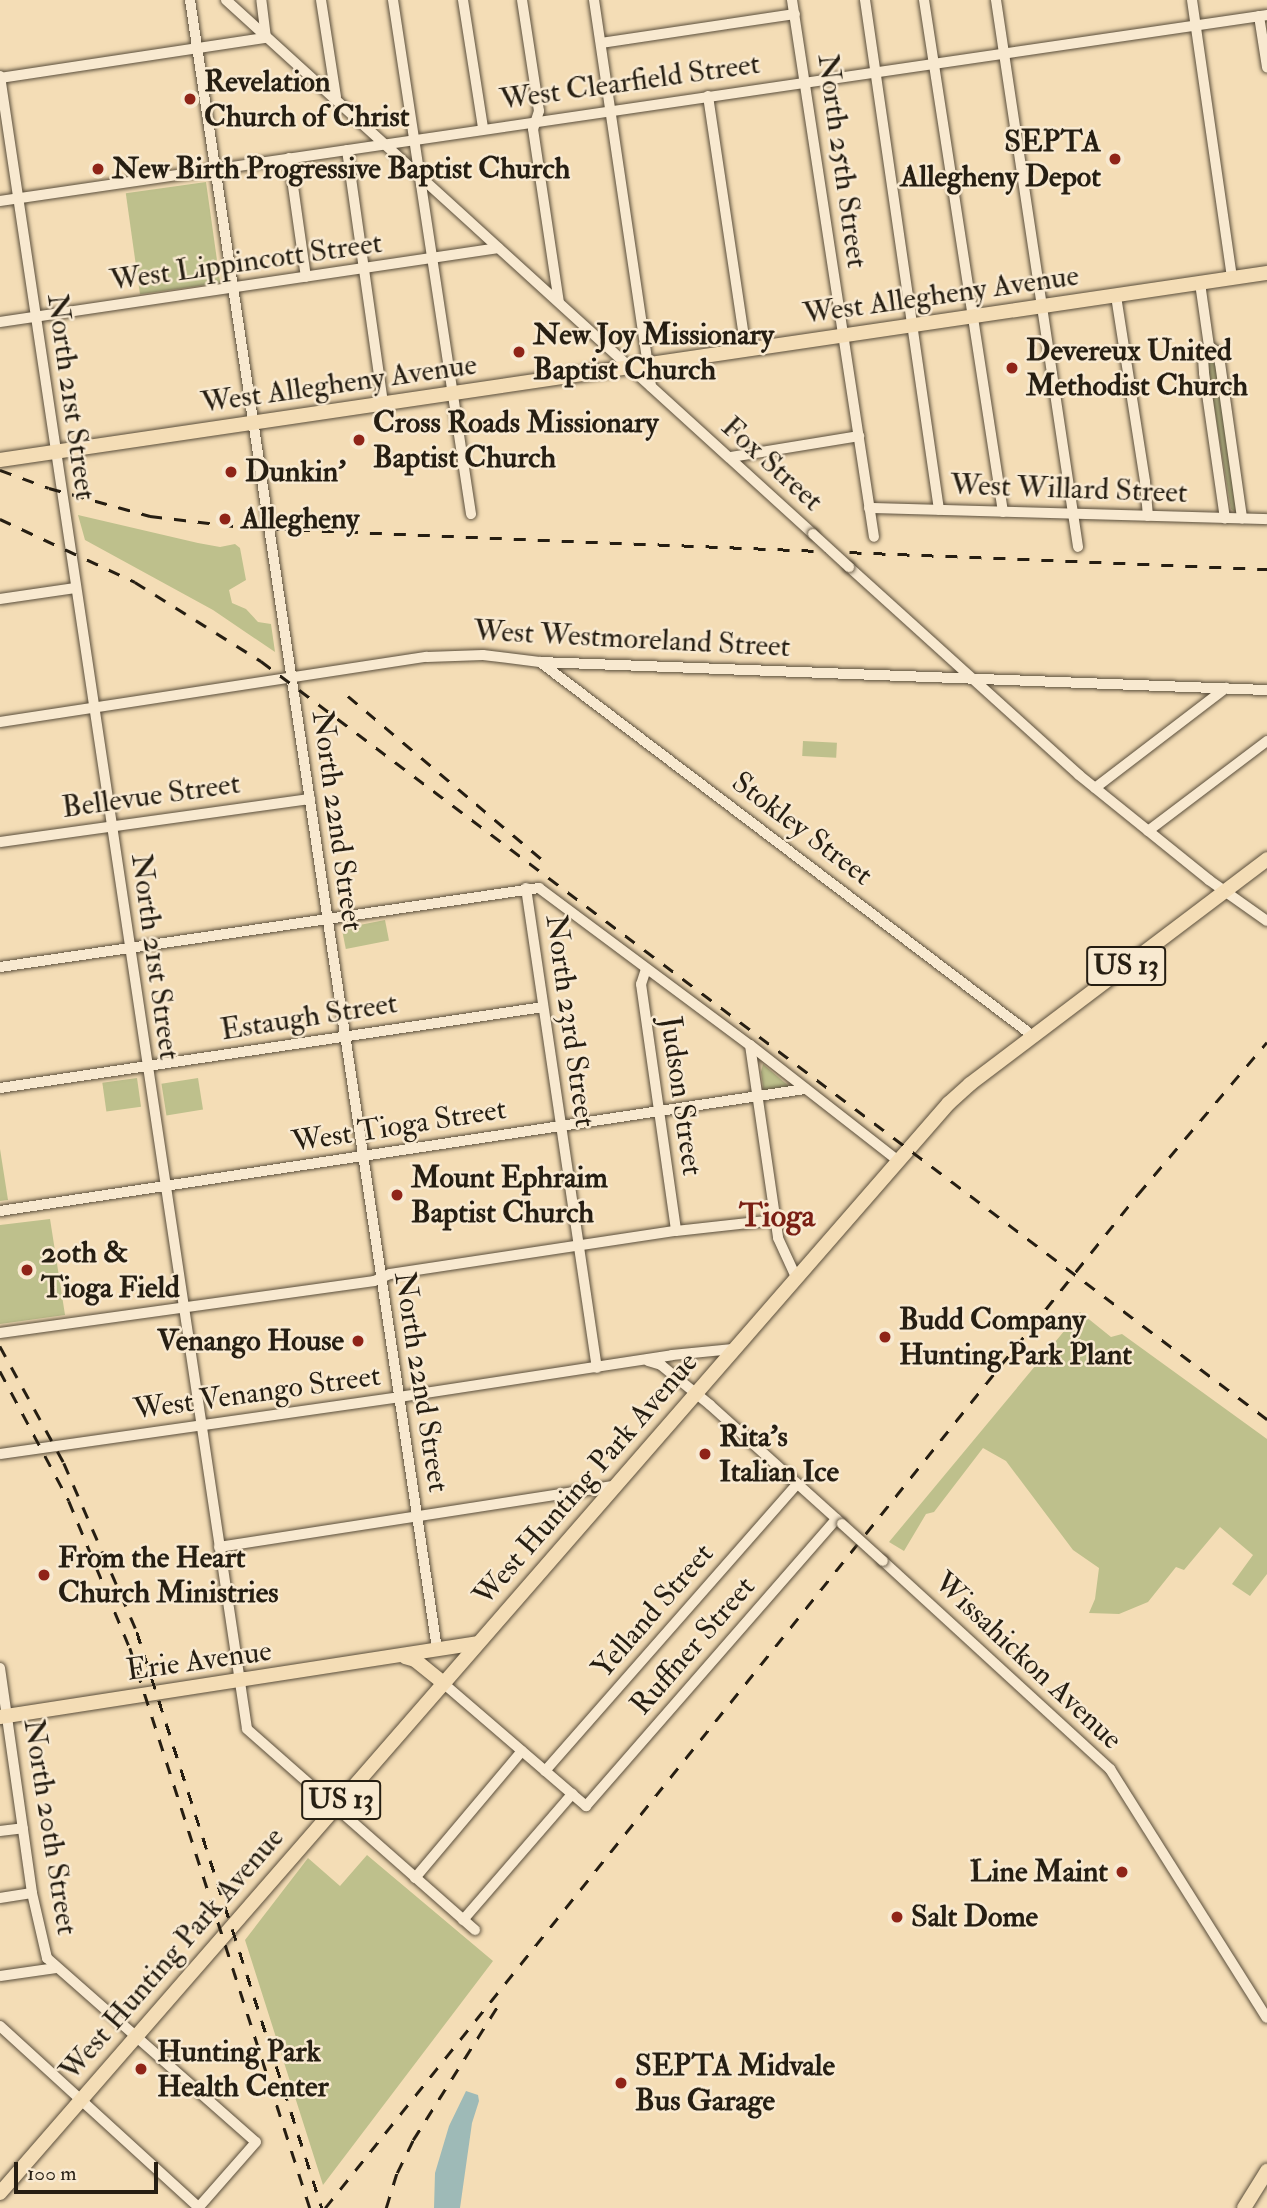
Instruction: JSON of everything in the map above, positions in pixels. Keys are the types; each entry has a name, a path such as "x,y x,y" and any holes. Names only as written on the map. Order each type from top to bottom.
{"main road":[{"name":"West Allegheny Avenue","path":"0,460 1267,273"},
{"name":"West Hunting Park Avenue","path":"0,2193 897,1160 963,1090 1267,859"},
{"name":"Erie Avenue","path":"4,1717 405,1657 477,1643"},
{"path":"405,1657 415,1660 443,1683"},
{"path":"1244,2208 1267,2171"}],"street":[{"name":"North 22nd Street","path":"190,0 437,1649"},
{"name":"Fox Street","path":"226,0 1095,788 1267,921"},
{"path":"0,77 266,38 261,0"},
{"path":"321,0 336,97"},
{"path":"393,0 471,514"},
{"path":"463,0 482,128"},
{"path":"522,0 539,111 533,129 559,302"},
{"path":"594,0 651,387"},
{"name":"North 25th Street","path":"792,0 874,537"},
{"path":"864,0 939,510"},
{"path":"924,0 1003,512"},
{"path":"996,0 1078,547"},
{"path":"1192,0 1232,278"},
{"path":"601,43 795,14"},
{"path":"1263,15 1267,67"},
{"name":"West Clearfield Street","path":"0,201 1263,15"},
{"name":"North 21st Street","path":"0,77 247,1730 475,1930"},
{"path":"708,96 746,350"},
{"path":"347,150 383,403"},
{"path":"289,158 306,277"},
{"name":"West Lippincott Street","path":"0,322 499,248"},
{"path":"1200,283 1209,346 1203,358 1203,373 1225,518"},
{"path":"1116,296 1148,516"},
{"path":"1209,346 1217,352 1220,363 1242,518"},
{"path":"731,457 859,436"},
{"name":"West Willard Street","path":"869,508 1267,519"},
{"path":"0,599 75,588"},
{"name":"West Westmoreland Street","path":"0,722 427,657 483,655 540,662 1267,690"},
{"name":"Stokley Street","path":"540,662 1033,1036"},
{"path":"1095,788 1226,688"},
{"path":"1148,831 1267,741"},
{"name":"Bellevue Street","path":"0,842 310,799"},
{"name":"North 23rd Street","path":"526,888 597,1368"},
{"path":"0,967 539,888 750,1045 897,1160"},
{"name":"Judson Street","path":"646,969 641,984 676,1231"},
{"name":"Estaugh Street","path":"0,1088 543,1007"},
{"path":"750,1045 775,1220 780,1244 796,1277"},
{"name":"West Tioga Street","path":"0,1211 805,1088"},
{"path":"0,1333 381,1278 676,1231 775,1220"},
{"name":"West Venango Street","path":"0,1454 399,1398 645,1361 672,1354 733,1349"},
{"path":"645,1361 661,1365 695,1393"},
{"name":"Wissahickon Avenue","path":"695,1393 1110,1769 1267,2018"},
{"name":"Yelland Street","path":"545,1771 797,1484"},
{"path":"219,1547 614,1486"},
{"name":"Ruffner Street","path":"572,1794 586,1806 839,1522"},
{"name":"North 20th Street","path":"0,1668 4,1717 43,1950 56,1968 256,2142 198,2208"},
{"path":"443,1683 572,1794 463,1920"},
{"path":"415,1878 522,1751"},
{"path":"0,1831 23,1828"},
{"path":"0,1898 32,1894"},
{"path":"0,1976 56,1968"},
{"path":"0,2026 198,2208"}],"green space":[{"path":"206,182 220,283 140,294 126,193"},
{"path":"1210,355 1216,362 1236,512 1231,509 1207,363"},
{"path":"78,515 198,543 220,547 235,544 240,548 246,580 229,590 232,603 246,609 258,622 271,624 275,652 213,610 85,540"},
{"path":"803,741 837,743 836,758 802,756"},
{"path":"385,920 389,941 346,949 342,928"},
{"path":"763,1064 791,1088 764,1093 761,1072"},
{"path":"137,1078 141,1107 106,1112 102,1083"},
{"path":"198,1078 203,1110 166,1115 161,1084"},
{"path":"0,1149 8,1200 0,1201"},
{"name":"20th & Tioga Field","path":"50,1219 65,1315 0,1324 0,1225"},
{"path":"1080,1312 1111,1337 1122,1334 1267,1439 1267,1574 1250,1596 1232,1584 1253,1555 1220,1527 1184,1570 1176,1567 1148,1602 1119,1614 1089,1613 1095,1599 1099,1568 1073,1550 1006,1461 983,1448 934,1512 926,1514 904,1551 889,1542"},
{"path":"367,1855 493,1961 323,2185 245,1940 308,1858 340,1886"}],"water":[{"path":"466,2091 478,2095 479,2101 472,2123 460,2208 434,2208 435,2173 449,2126"}],"railway":[{"path":"0,470 49,488 150,516 250,528 1267,569"},
{"path":"0,519 135,582 261,661 1267,1419"},
{"path":"348,696 546,863"},
{"path":"325,2208 1138,1194 1267,1042"},
{"path":"0,1346 64,1463 137,1632 322,2208"},
{"path":"0,1371 69,1501 130,1648 310,2208"},
{"path":"386,2208 397,2173 413,2140 499,2004"}],"place":[{"name":"Revelation Church of Christ","path":"190,99"},
{"name":"SEPTA Allegheny Depot","path":"1115,159"},
{"name":"New Birth Progressive Baptist Church","path":"98,169"},
{"name":"New Joy Missionary Baptist Church","path":"519,352"},
{"name":"Devereux United Methodist Church","path":"1012,368"},
{"name":"Cross Roads Missionary Baptist Church","path":"359,440"},
{"name":"Dunkin'","path":"231,472"},
{"name":"Allegheny","path":"225,519"},
{"name":"Mount Ephraim Baptist Church","path":"397,1195"},
{"name":"20th & Tioga Field","path":"27,1270"},
{"name":"Budd Company Hunting Park Plant","path":"885,1337"},
{"name":"Venango House","path":"358,1341"},
{"name":"Rita's Italian Ice","path":"705,1454"},
{"name":"From the Heart Church Ministries","path":"44,1575"},
{"name":"Line Maint","path":"1122,1872"},
{"name":"Salt Dome","path":"897,1917"},
{"name":"Hunting Park Health Center","path":"141,2069"},
{"name":"SEPTA Midvale Bus Garage","path":"621,2083"}],"district":[{"name":"Tioga","path":"777,1216"}]}
